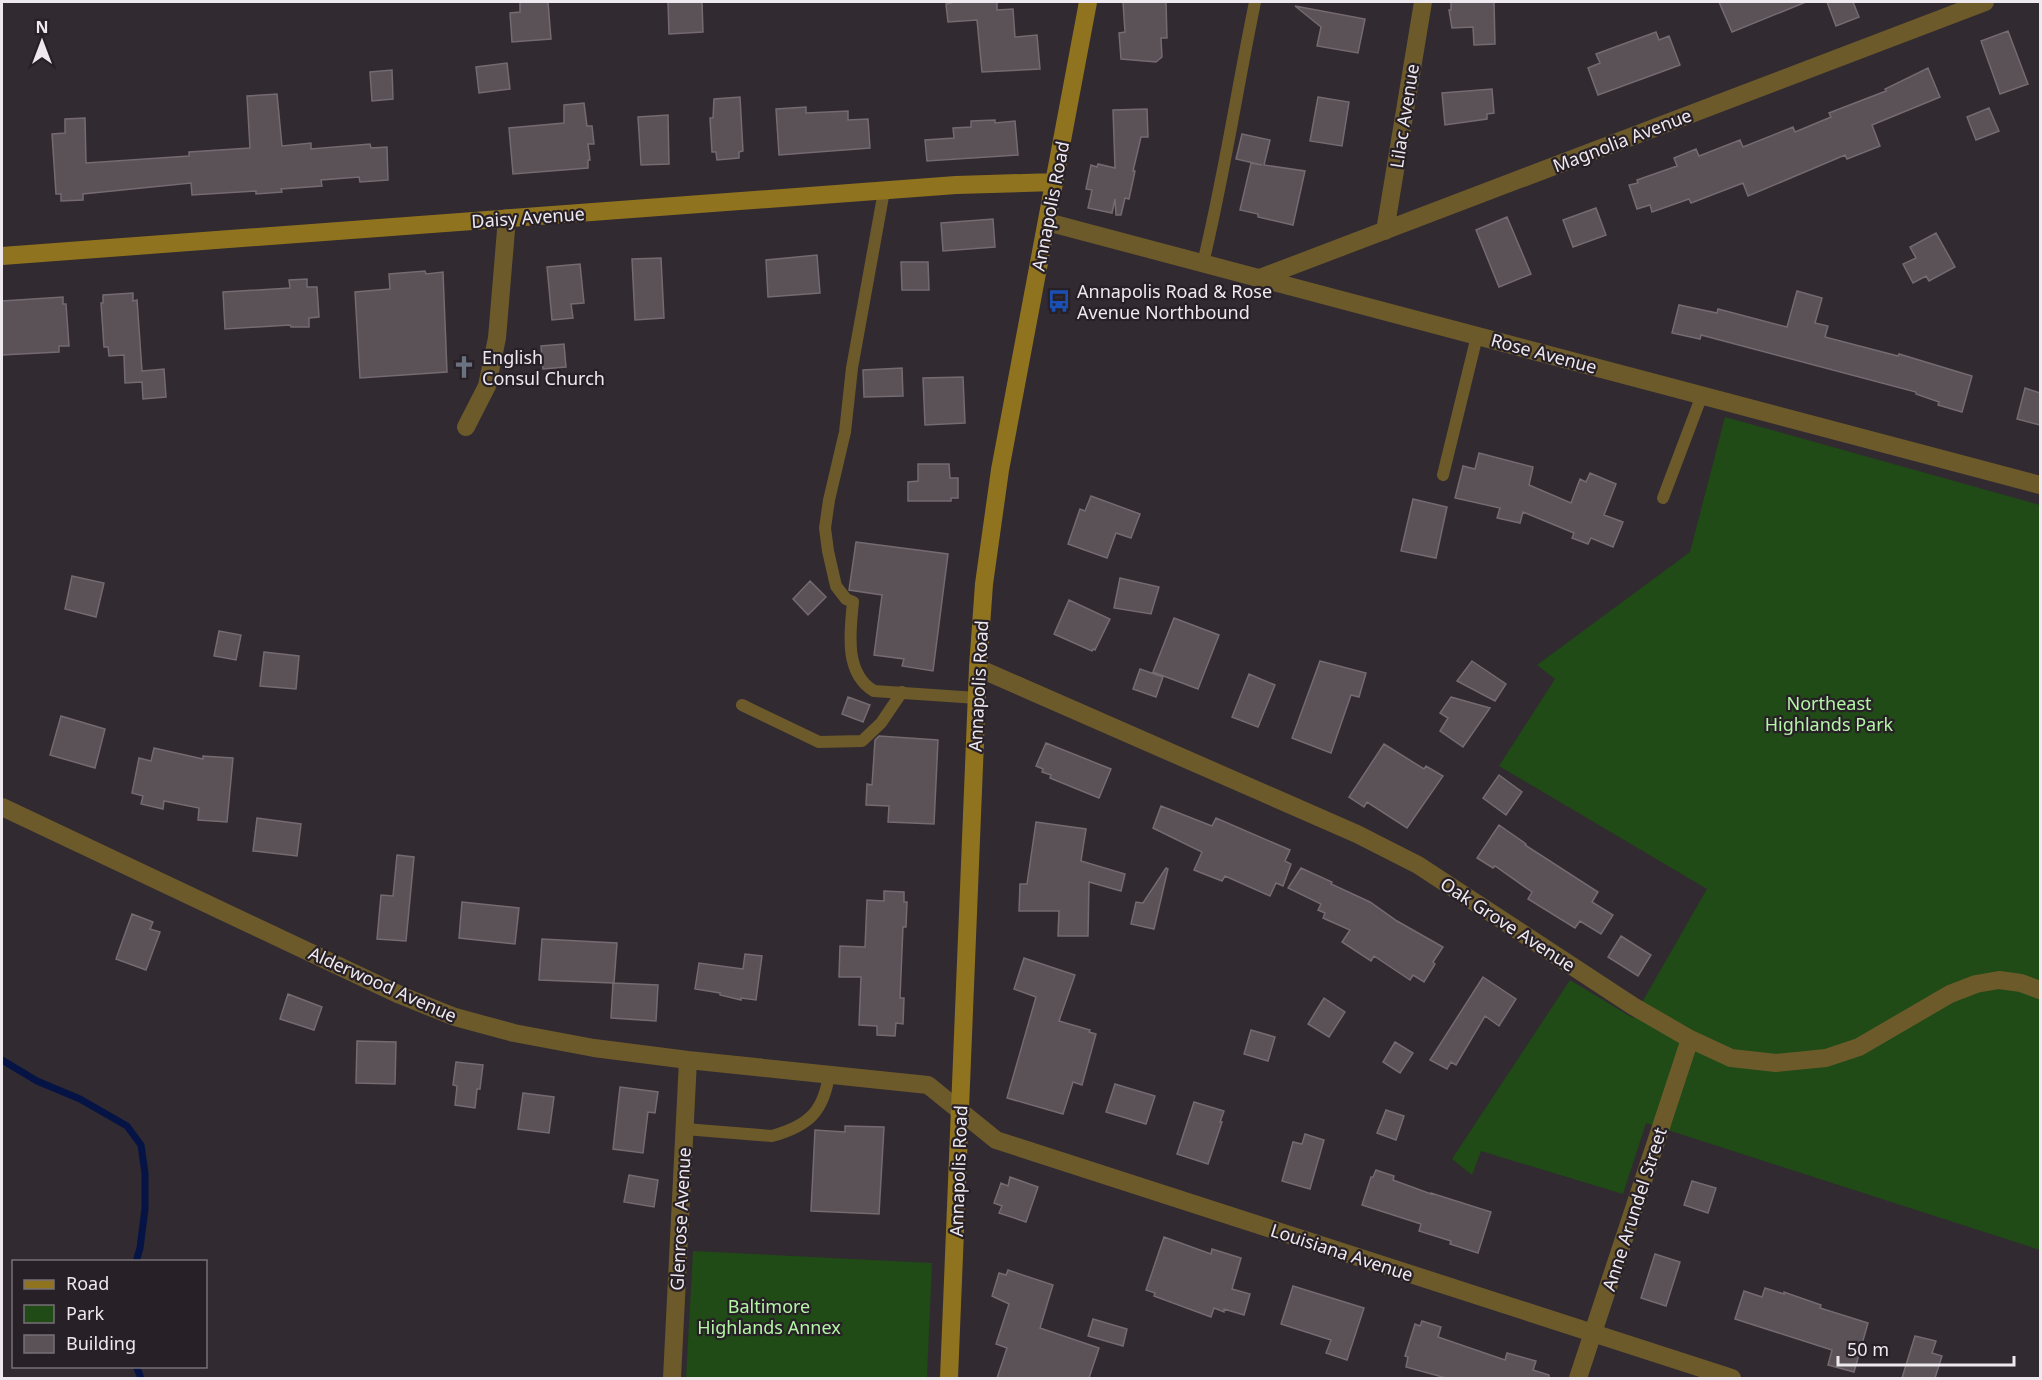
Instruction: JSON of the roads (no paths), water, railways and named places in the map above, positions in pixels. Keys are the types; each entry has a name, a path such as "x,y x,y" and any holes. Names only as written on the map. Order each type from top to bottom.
{"main road":[{"name":"Annapolis Road","path":"950,1378 978,668 984,585 1000,470 1088,2"},
{"name":"Daisy Avenue","path":"2,255 884,190 1055,182"}],"street":[{"name":"Lilac Avenue","path":"1385,231 1423,2"},
{"name":"Magnolia Avenue","path":"1260,278 1984,2"},
{"path":"466,427 487,386 497,338 507,218"},
{"name":"Rose Avenue","path":"1047,222 2040,485"},
{"name":"Oak Grove Avenue","path":"978,668 1357,834 1418,865 1633,1006 1690,1039 1731,1058 1776,1063 1826,1058 1859,1047 1950,994 1976,984 1999,980 2021,983 2040,990"},
{"name":"Alderwood Avenue","path":"2,807 389,990 455,1017 514,1034 571,1044 688,1060 928,1085 960,1112"},
{"name":"Anne Arundel Street","path":"1578,1378 1690,1039"},
{"name":"Glenrose Avenue","path":"672,1378 688,1060"},
{"name":"Louisiana Avenue","path":"960,1112 996,1140 1732,1378"}],"lane":[{"path":"1203,263 1224,171 1239,79 1255,2"},
{"path":"884,190 852,368 845,432 829,500 825,528 828,551 836,586 846,598 853,602 849,641 856,670 868,687 874,691 977,698"},
{"path":"1443,475 1477,336"},
{"path":"1663,498 1702,395"},
{"path":"742,705 819,742 862,741 881,723 902,692"},
{"path":"685,1129 772,1136 785,1132 812,1117 822,1103 829,1074"}],"waterway":[{"path":"2,1060 37,1081 80,1099 127,1126 141,1145 145,1173 145,1209 137,1260"},
{"path":"137,1368 141,1378"}],"place":[{"name":"Annapolis Road & Rose Avenue Northbound","path":"1059,301"},
{"name":"English Consul Church","path":"464,367"}],"park label":[{"name":"Northeast Highlands Park","path":"1829,713"},
{"name":"Baltimore Highlands Annex","path":"769,1316"}]}
